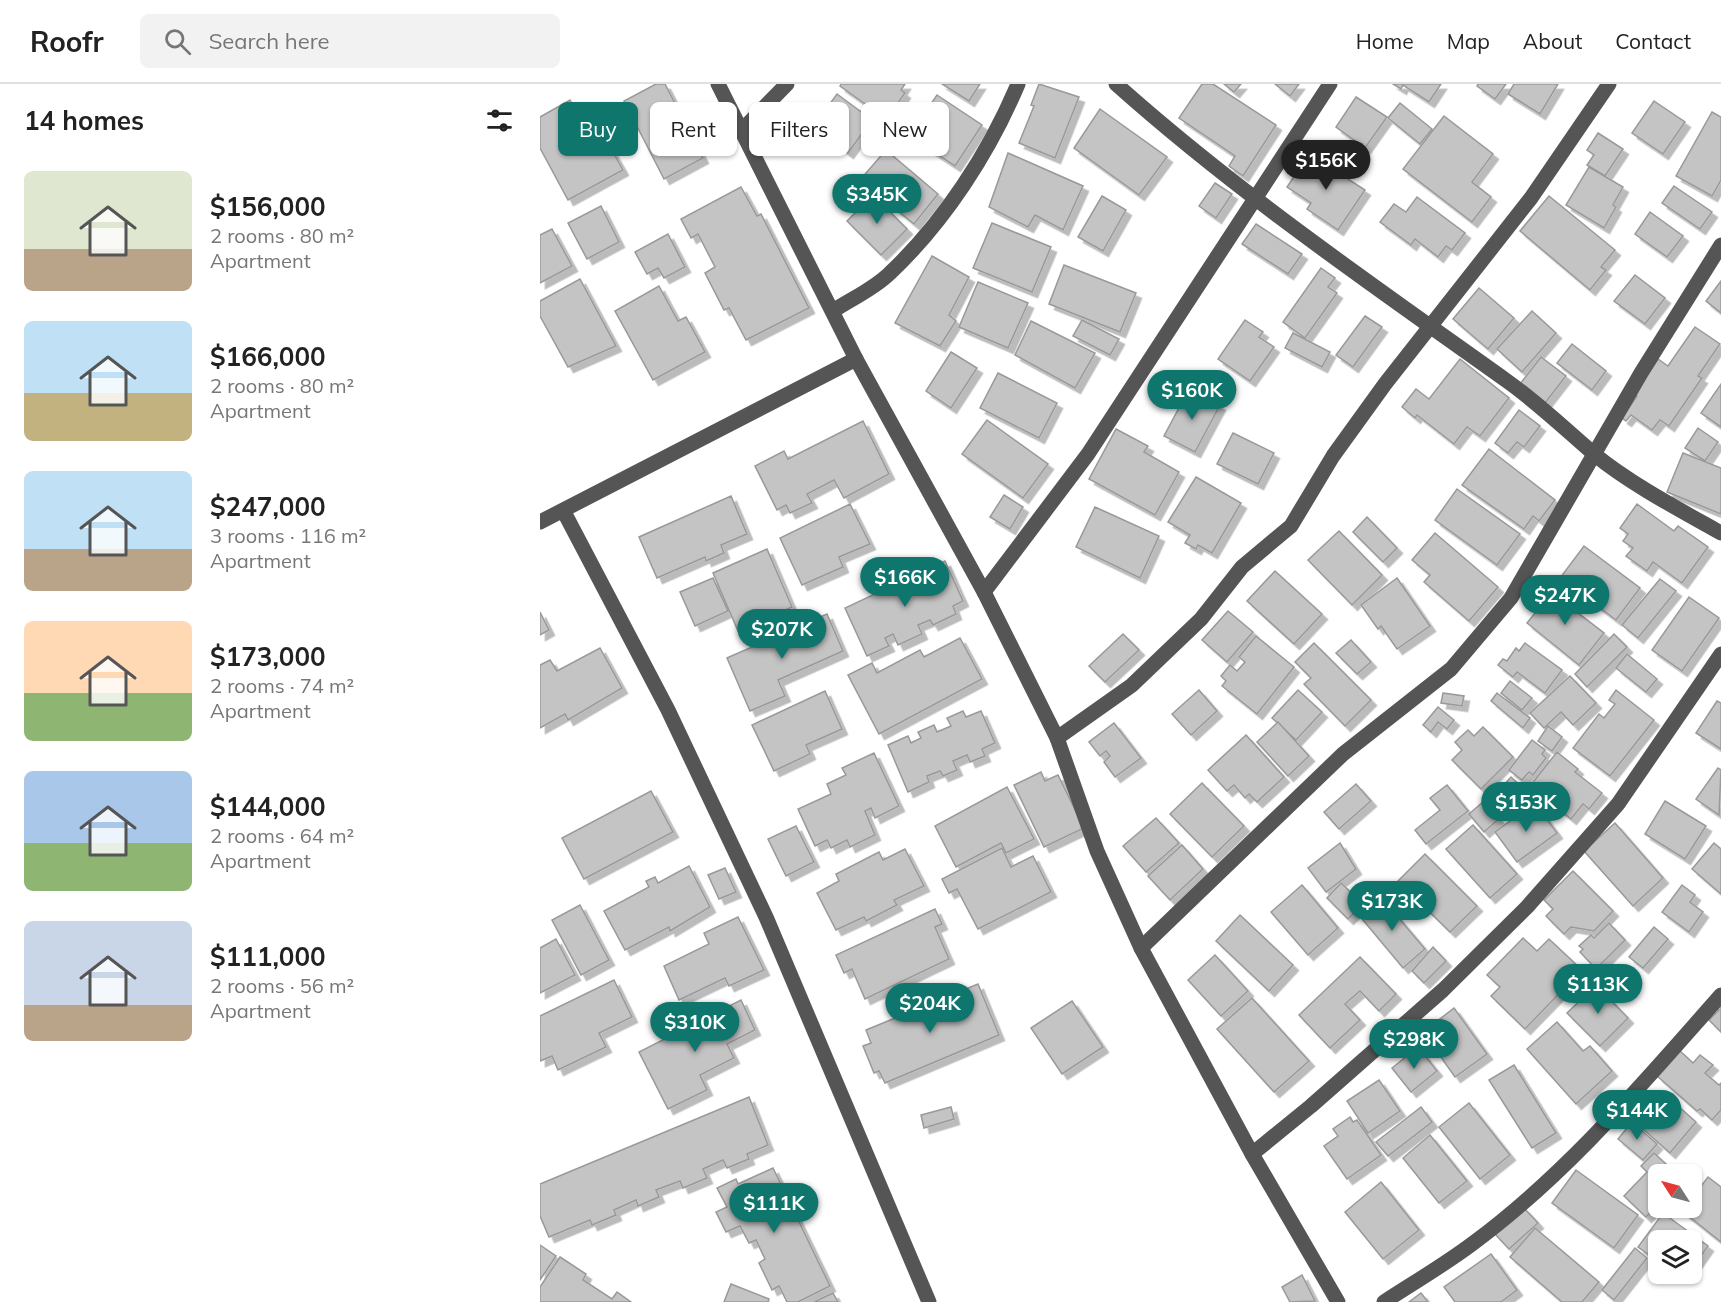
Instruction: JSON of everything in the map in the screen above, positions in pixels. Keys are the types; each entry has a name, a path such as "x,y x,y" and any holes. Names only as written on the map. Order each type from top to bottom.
{"street":[{"path":"718,84 856,359 984,592 1057,738 1097,851 1141,948 1252,1154 1338,1302"},
{"path":"742,130 787,84"},
{"path":"833,311 889,275 940,218 1002,120 1018,84"},
{"path":"1116,84 1255,199 1428,326 1509,382 1563,425 1595,455 1678,509 1721,533"},
{"path":"984,592 1088,454 1330,84"},
{"path":"1057,738 1132,685 1201,619 1242,567 1291,526 1333,456 1428,326 1531,198 1609,84"},
{"path":"1141,948 1343,754 1451,669 1511,598 1641,373 1721,245"},
{"path":"540,522 564,512 856,359"},
{"path":"564,512 668,710 766,916 929,1302"},
{"path":"1252,1154 1311,1106 1443,990 1527,908 1618,804 1721,654"},
{"path":"1384,1302 1472,1245 1544,1184 1615,1116 1721,995"}],"building":[{"path":"656,84 665,84 674,102 650,102 650,152 638,128 638,102 624,101"},
{"path":"841,84 905,84 901,90 905,93 899,102 862,102 840,86"},
{"path":"942,84 980,84 969,101"},
{"path":"1039,84 1079,97 1055,158 1019,143 1034,106 1031,105"},
{"path":"1202,84 1213,84 1276,125 1243,176 1229,166 1235,156 1179,118"},
{"path":"1224,84 1241,84 1234,92"},
{"path":"1275,84 1299,84 1290,96"},
{"path":"1393,84 1441,84 1429,102 1403,85 1401,89"},
{"path":"1478,84 1506,84 1495,99 1477,86"},
{"path":"1514,84 1558,84 1540,114 1508,94"},
{"path":"837,94 848,102 831,102"},
{"path":"937,95 948,102 932,102"},
{"path":"1356,97 1387,117 1365,148 1336,127"},
{"path":"1654,101 1685,122 1663,154 1632,133"},
{"path":"849,103 861,112 861,135 849,152"},
{"path":"949,103 982,125 955,166 940,156 949,156"},
{"path":"1400,103 1432,129 1420,144 1388,118"},
{"path":"558,107 558,156 615,156 623,170 568,200 540,148 540,117"},
{"path":"1100,109 1167,157 1139,195 1074,148"},
{"path":"1712,112 1721,117 1721,180 1712,196 1676,176"},
{"path":"1444,116 1493,154 1472,182 1491,197 1472,222 1403,169"},
{"path":"1598,133 1623,149 1605,176 1587,165 1594,155 1587,150"},
{"path":"1008,153 1083,186 1063,230 1035,215 1028,227 989,207"},
{"path":"1309,154 1365,190 1338,230 1307,209 1311,203 1287,187"},
{"path":"652,156 702,156 703,158 664,179"},
{"path":"881,156 893,156 938,194 914,224 860,180"},
{"path":"1589,167 1623,187 1613,205 1616,207 1604,228 1566,205"},
{"path":"1215,183 1232,194 1216,218 1199,206"},
{"path":"1674,186 1712,212 1700,229 1662,203"},
{"path":"741,187 757,216 761,214 809,308 746,340 729,308 724,310 705,273 715,267 698,234 691,238 681,219"},
{"path":"873,195 907,229 881,255 847,221"},
{"path":"1102,196 1126,210 1103,251 1078,237"},
{"path":"1549,196 1615,250 1601,267 1606,270 1590,290 1520,231"},
{"path":"1417,197 1465,233 1452,250 1446,246 1438,257 1415,239 1411,245 1380,222 1394,204 1406,212"},
{"path":"601,206 619,242 587,259 568,223"},
{"path":"1650,212 1683,236 1667,257 1635,234"},
{"path":"992,223 1051,247 1032,292 973,268"},
{"path":"1256,224 1302,254 1288,274 1242,244"},
{"path":"552,229 572,266 540,283 540,235"},
{"path":"668,234 685,267 664,278 658,268 647,274 635,252"},
{"path":"932,256 969,277 949,315 956,321 940,346 895,323"},
{"path":"1064,265 1136,293 1120,332 1049,304"},
{"path":"1321,268 1335,278 1328,287 1337,293 1305,338 1283,322"},
{"path":"1635,275 1665,298 1645,324 1614,301"},
{"path":"580,279 616,346 568,367 540,316 540,301"},
{"path":"1721,281 1721,313 1706,301"},
{"path":"978,282 1028,303 1008,348 959,327"},
{"path":"659,286 678,321 686,317 705,352 653,380 615,311"},
{"path":"1479,288 1514,318 1488,349 1453,319"},
{"path":"1532,311 1556,333 1522,372 1497,349"},
{"path":"1365,316 1382,327 1353,367 1336,355"},
{"path":"1082,320 1119,339 1110,355 1073,336"},
{"path":"1245,320 1263,332 1259,337 1274,347 1250,381 1218,359"},
{"path":"1031,321 1095,353 1075,388 1015,355"},
{"path":"1695,327 1720,344 1698,376 1702,378 1669,426 1660,420 1652,430 1631,415 1626,421 1622,418 1637,396 1634,394 1658,359 1668,366"},
{"path":"1293,333 1330,352 1322,367 1285,348"},
{"path":"1572,344 1606,371 1592,390 1557,363"},
{"path":"951,352 977,368 951,408 926,391"},
{"path":"1541,357 1566,376 1545,403 1520,384"},
{"path":"1460,359 1509,398 1480,436 1467,427 1454,444 1417,415 1415,418 1402,407 1416,389 1429,399"},
{"path":"998,373 1057,403 1039,438 980,408"},
{"path":"1721,384 1721,427 1701,413"},
{"path":"1189,389 1220,405 1195,452 1164,436"},
{"path":"1519,410 1540,426 1524,447 1517,442 1508,453 1495,443"},
{"path":"987,420 1048,464 1023,498 962,454"},
{"path":"863,421 889,474 844,498 834,480 807,494 812,503 790,513 786,505 777,510 755,466 784,451 788,459"},
{"path":"1698,428 1718,442 1705,461 1685,448"},
{"path":"1116,429 1148,446 1144,452 1179,472 1155,515 1089,479"},
{"path":"1233,433 1274,453 1258,484 1217,464"},
{"path":"1489,449 1555,500 1539,521 1533,516 1524,529 1462,485"},
{"path":"1683,453 1721,468 1721,514 1667,492"},
{"path":"1196,477 1241,503 1212,553 1198,545 1196,549 1185,543 1190,535 1168,522"},
{"path":"1457,489 1520,534 1497,565 1435,520"},
{"path":"1004,495 1023,507 1010,529 990,517"},
{"path":"731,496 747,534 721,545 724,553 706,561 705,557 657,578 639,537"},
{"path":"850,504 870,544 839,557 843,567 802,585 780,538"},
{"path":"1637,504 1674,531 1678,526 1708,547 1682,583 1653,562 1647,571 1626,556 1633,548 1623,541 1628,534 1620,528"},
{"path":"1095,507 1159,536 1140,578 1076,547"},
{"path":"1367,517 1397,548 1383,562 1353,532"},
{"path":"1339,531 1382,575 1352,605 1308,560"},
{"path":"1435,533 1498,587 1469,621 1424,582 1430,575 1412,560"},
{"path":"1584,546 1640,588 1616,620 1560,578"},
{"path":"767,549 792,607 738,631 713,573"},
{"path":"945,561 963,601 953,606 956,614 933,625 930,620 918,625 922,634 898,645 893,634 885,638 889,646 867,656 845,608"},
{"path":"1275,571 1322,614 1294,644 1247,601"},
{"path":"713,578 728,611 695,626 680,592"},
{"path":"1397,578 1430,626 1397,649 1381,626 1378,629 1361,605"},
{"path":"1660,579 1676,591 1638,638 1622,625"},
{"path":"1558,585 1575,598 1569,606 1604,633 1579,665 1527,623"},
{"path":"1689,597 1719,618 1682,671 1652,650"},
{"path":"1228,611 1253,632 1227,662 1202,640"},
{"path":"540,612 549,630 540,635"},
{"path":"827,614 843,651 778,680 785,696 750,711 727,658"},
{"path":"1123,634 1139,650 1105,682 1089,666"},
{"path":"1614,634 1627,647 1587,687 1575,674"},
{"path":"1256,636 1294,667 1257,714 1222,686 1226,681 1221,676 1230,665 1237,671 1245,662 1239,657"},
{"path":"960,638 982,679 879,734 848,675 872,663 877,673 920,650 924,657"},
{"path":"1351,640 1371,662 1357,674 1336,653"},
{"path":"1314,643 1371,700 1345,726 1304,684 1311,678 1295,662"},
{"path":"1525,643 1562,670 1545,693 1517,672 1513,677 1498,665 1503,659 1507,661 1516,648 1519,651"},
{"path":"600,648 622,688 568,720 565,714 540,728 540,665 550,660 557,671"},
{"path":"1627,654 1657,679 1646,692 1616,668"},
{"path":"1570,676 1596,703 1573,725 1561,712 1544,728 1530,713"},
{"path":"1510,681 1532,698 1522,710 1501,693"},
{"path":"1199,690 1217,711 1191,735 1172,714"},
{"path":"1298,690 1322,712 1296,740 1272,718"},
{"path":"1616,690 1654,720 1610,776 1573,748 1599,714 1604,718 1615,704 1609,700"},
{"path":"825,691 842,729 806,745 810,754 774,771 752,725"},
{"path":"1443,693 1464,696 1462,706 1441,703"},
{"path":"1497,693 1530,718 1523,728 1491,701"},
{"path":"1717,701 1721,703 1721,749 1696,733"},
{"path":"1438,707 1454,720 1447,729 1438,722 1431,732 1423,725"},
{"path":"963,711 966,717 981,711 995,743 982,749 985,756 970,762 967,755 953,761 957,770 943,776 940,771 927,776 929,782 908,792 888,745 908,736 911,743 921,738 918,732 934,725 937,732 951,726 947,718"},
{"path":"1278,722 1309,756 1288,776 1257,742"},
{"path":"1114,723 1141,758 1115,777 1104,762 1110,756 1106,751 1100,756 1089,742"},
{"path":"1548,726 1562,737 1552,751 1538,741"},
{"path":"1483,727 1513,757 1481,789 1452,760 1462,750 1455,742 1468,730 1474,736"},
{"path":"1246,735 1284,777 1257,802 1249,794 1245,798 1234,785 1227,791 1208,770"},
{"path":"1532,740 1545,750 1542,754 1546,758 1533,775 1529,772 1522,780 1509,770"},
{"path":"1557,752 1578,769 1575,772 1602,793 1589,809 1583,804 1571,819 1530,786"},
{"path":"874,753 899,806 875,818 871,808 865,811 875,835 850,847 847,840 831,848 827,840 815,846 798,809 831,794 827,784 846,775 842,768"},
{"path":"1718,768 1721,770 1719,815 1696,799"},
{"path":"1041,772 1045,781 1058,775 1084,828 1044,847 1014,785"},
{"path":"1511,777 1535,799 1527,808 1503,786"},
{"path":"1202,783 1244,826 1212,857 1170,814"},
{"path":"1356,784 1371,801 1339,829 1324,812"},
{"path":"1447,785 1468,811 1426,844 1415,830 1440,810 1430,798"},
{"path":"1007,787 1034,839 1006,853 1001,843 956,867 935,826"},
{"path":"651,791 673,832 584,879 562,838"},
{"path":"1484,801 1499,819 1484,832 1469,814"},
{"path":"1665,801 1706,826 1685,859 1645,834"},
{"path":"1535,803 1557,833 1517,862 1495,832"},
{"path":"1156,818 1179,843 1146,872 1123,846"},
{"path":"1615,823 1663,878 1633,906 1584,851"},
{"path":"1473,825 1517,874 1490,898 1446,849"},
{"path":"796,826 814,862 786,876 768,839"},
{"path":"1340,843 1356,869 1326,892 1308,868"},
{"path":"1714,843 1721,849 1721,894 1692,869"},
{"path":"1182,845 1203,869 1170,900 1148,876"},
{"path":"1002,848 1011,867 1033,856 1051,892 978,929 957,889 949,893 942,879"},
{"path":"905,849 924,886 894,900 897,905 866,921 864,917 836,930 817,893 839,881 836,874 879,852 883,860"},
{"path":"1425,854 1477,906 1450,932 1398,881"},
{"path":"689,866 710,907 670,931 669,927 625,950 604,911 649,887 646,881 655,877 658,883"},
{"path":"725,868 736,892 719,899 708,875"},
{"path":"1573,871 1613,911 1594,931 1571,927 1564,934 1546,916 1553,909 1544,900"},
{"path":"1341,883 1363,904 1348,919 1327,898"},
{"path":"1302,885 1338,928 1308,955 1271,912"},
{"path":"1682,885 1695,895 1690,902 1703,912 1689,932 1662,912"},
{"path":"1380,896 1425,949 1403,968 1358,914"},
{"path":"580,905 609,960 581,975 552,920"},
{"path":"935,909 942,924 935,927 949,959 865,999 852,969 844,973 836,955"},
{"path":"1240,915 1293,965 1269,991 1216,941"},
{"path":"738,917 764,970 729,986 725,978 679,1000 664,966 709,944 704,933"},
{"path":"1609,923 1625,940 1596,969 1580,952 1583,949 1579,946 1591,935 1594,938"},
{"path":"1654,927 1668,939 1643,968 1629,957"},
{"path":"1523,938 1537,951 1549,939 1582,970 1525,1029 1491,996 1500,987 1487,975"},
{"path":"556,939 575,975 540,993 540,948"},
{"path":"1433,947 1446,961 1424,983 1412,971"},
{"path":"1215,955 1248,991 1221,1016 1188,980"},
{"path":"1360,957 1396,994 1379,1011 1360,991 1345,1004 1360,1020 1330,1048 1299,1015"},
{"path":"614,980 632,1017 599,1033 606,1047 558,1070 552,1056 540,1061 540,1016"},
{"path":"978,984 999,1035 885,1083 879,1071 874,1073 863,1046 871,1043 866,1030"},
{"path":"1596,985 1628,1018 1600,1046 1567,1013"},
{"path":"1252,998 1309,1061 1274,1092 1217,1029"},
{"path":"741,1000 755,1030 727,1044 734,1058 700,1075 707,1090 668,1109 639,1052"},
{"path":"1072,1001 1103,1047 1062,1074 1031,1028"},
{"path":"1721,1003 1721,1032 1709,1020 1719,1010 1716,1008"},
{"path":"1454,1008 1487,1054 1455,1077 1423,1032"},
{"path":"1557,1022 1583,1051 1590,1046 1612,1071 1576,1104 1527,1049"},
{"path":"1418,1047 1437,1071 1411,1092 1392,1068"},
{"path":"1679,1050 1693,1063 1700,1055 1713,1065 1705,1073 1719,1085 1721,1083 1721,1110 1712,1120 1700,1109 1697,1111 1657,1076"},
{"path":"1514,1065 1556,1133 1532,1148 1489,1080"},
{"path":"1379,1080 1400,1111 1368,1133 1347,1101"},
{"path":"749,1097 768,1145 747,1154 749,1159 727,1168 723,1160 703,1169 707,1178 683,1188 680,1181 656,1190 659,1197 638,1206 636,1200 614,1210 616,1215 592,1225 590,1220 549,1237 540,1216 540,1184"},
{"path":"1669,1098 1696,1122 1670,1153 1643,1129"},
{"path":"1469,1103 1510,1155 1480,1179 1439,1127"},
{"path":"951,1107 954,1119 924,1128 921,1115"},
{"path":"1421,1107 1432,1122 1388,1156 1376,1142"},
{"path":"1350,1117 1353,1122 1357,1120 1381,1155 1347,1179 1324,1146 1338,1136 1333,1129"},
{"path":"1632,1122 1657,1144 1643,1160 1618,1139"},
{"path":"1430,1135 1467,1181 1439,1203 1403,1158"},
{"path":"1654,1153 1666,1164 1648,1164 1648,1215 1646,1217 1624,1196 1647,1172 1641,1166"},
{"path":"773,1168 830,1286 798,1302 787,1302 779,1286 772,1290 759,1263 765,1259 756,1240 749,1243 740,1226 726,1232 716,1212 727,1207 717,1188 736,1179 738,1184"},
{"path":"1576,1170 1638,1215 1614,1248 1552,1203"},
{"path":"1708,1177 1721,1187 1721,1242 1691,1218 1702,1218 1702,1185"},
{"path":"1381,1182 1419,1230 1383,1259 1345,1212"},
{"path":"1524,1208 1538,1223 1509,1249 1495,1234"},
{"path":"1659,1218 1670,1218 1686,1230 1650,1230"},
{"path":"1535,1228 1599,1282 1582,1302 1562,1302 1510,1257"},
{"path":"1648,1233 1648,1254 1638,1247"},
{"path":"1702,1242 1708,1246 1702,1255"},
{"path":"540,1245 556,1256 540,1280"},
{"path":"1635,1248 1647,1258 1614,1300 1602,1290"},
{"path":"1491,1254 1517,1290 1501,1302 1455,1302 1444,1287"},
{"path":"560,1257 586,1274 583,1280 612,1299 617,1292 631,1302 540,1302 540,1287"},
{"path":"1302,1275 1315,1301 1290,1302 1282,1287"},
{"path":"731,1284 769,1299 768,1302 724,1302"},
{"path":"833,1293 838,1302 814,1302"},
{"path":"1421,1293 1428,1302 1409,1302"}]}
